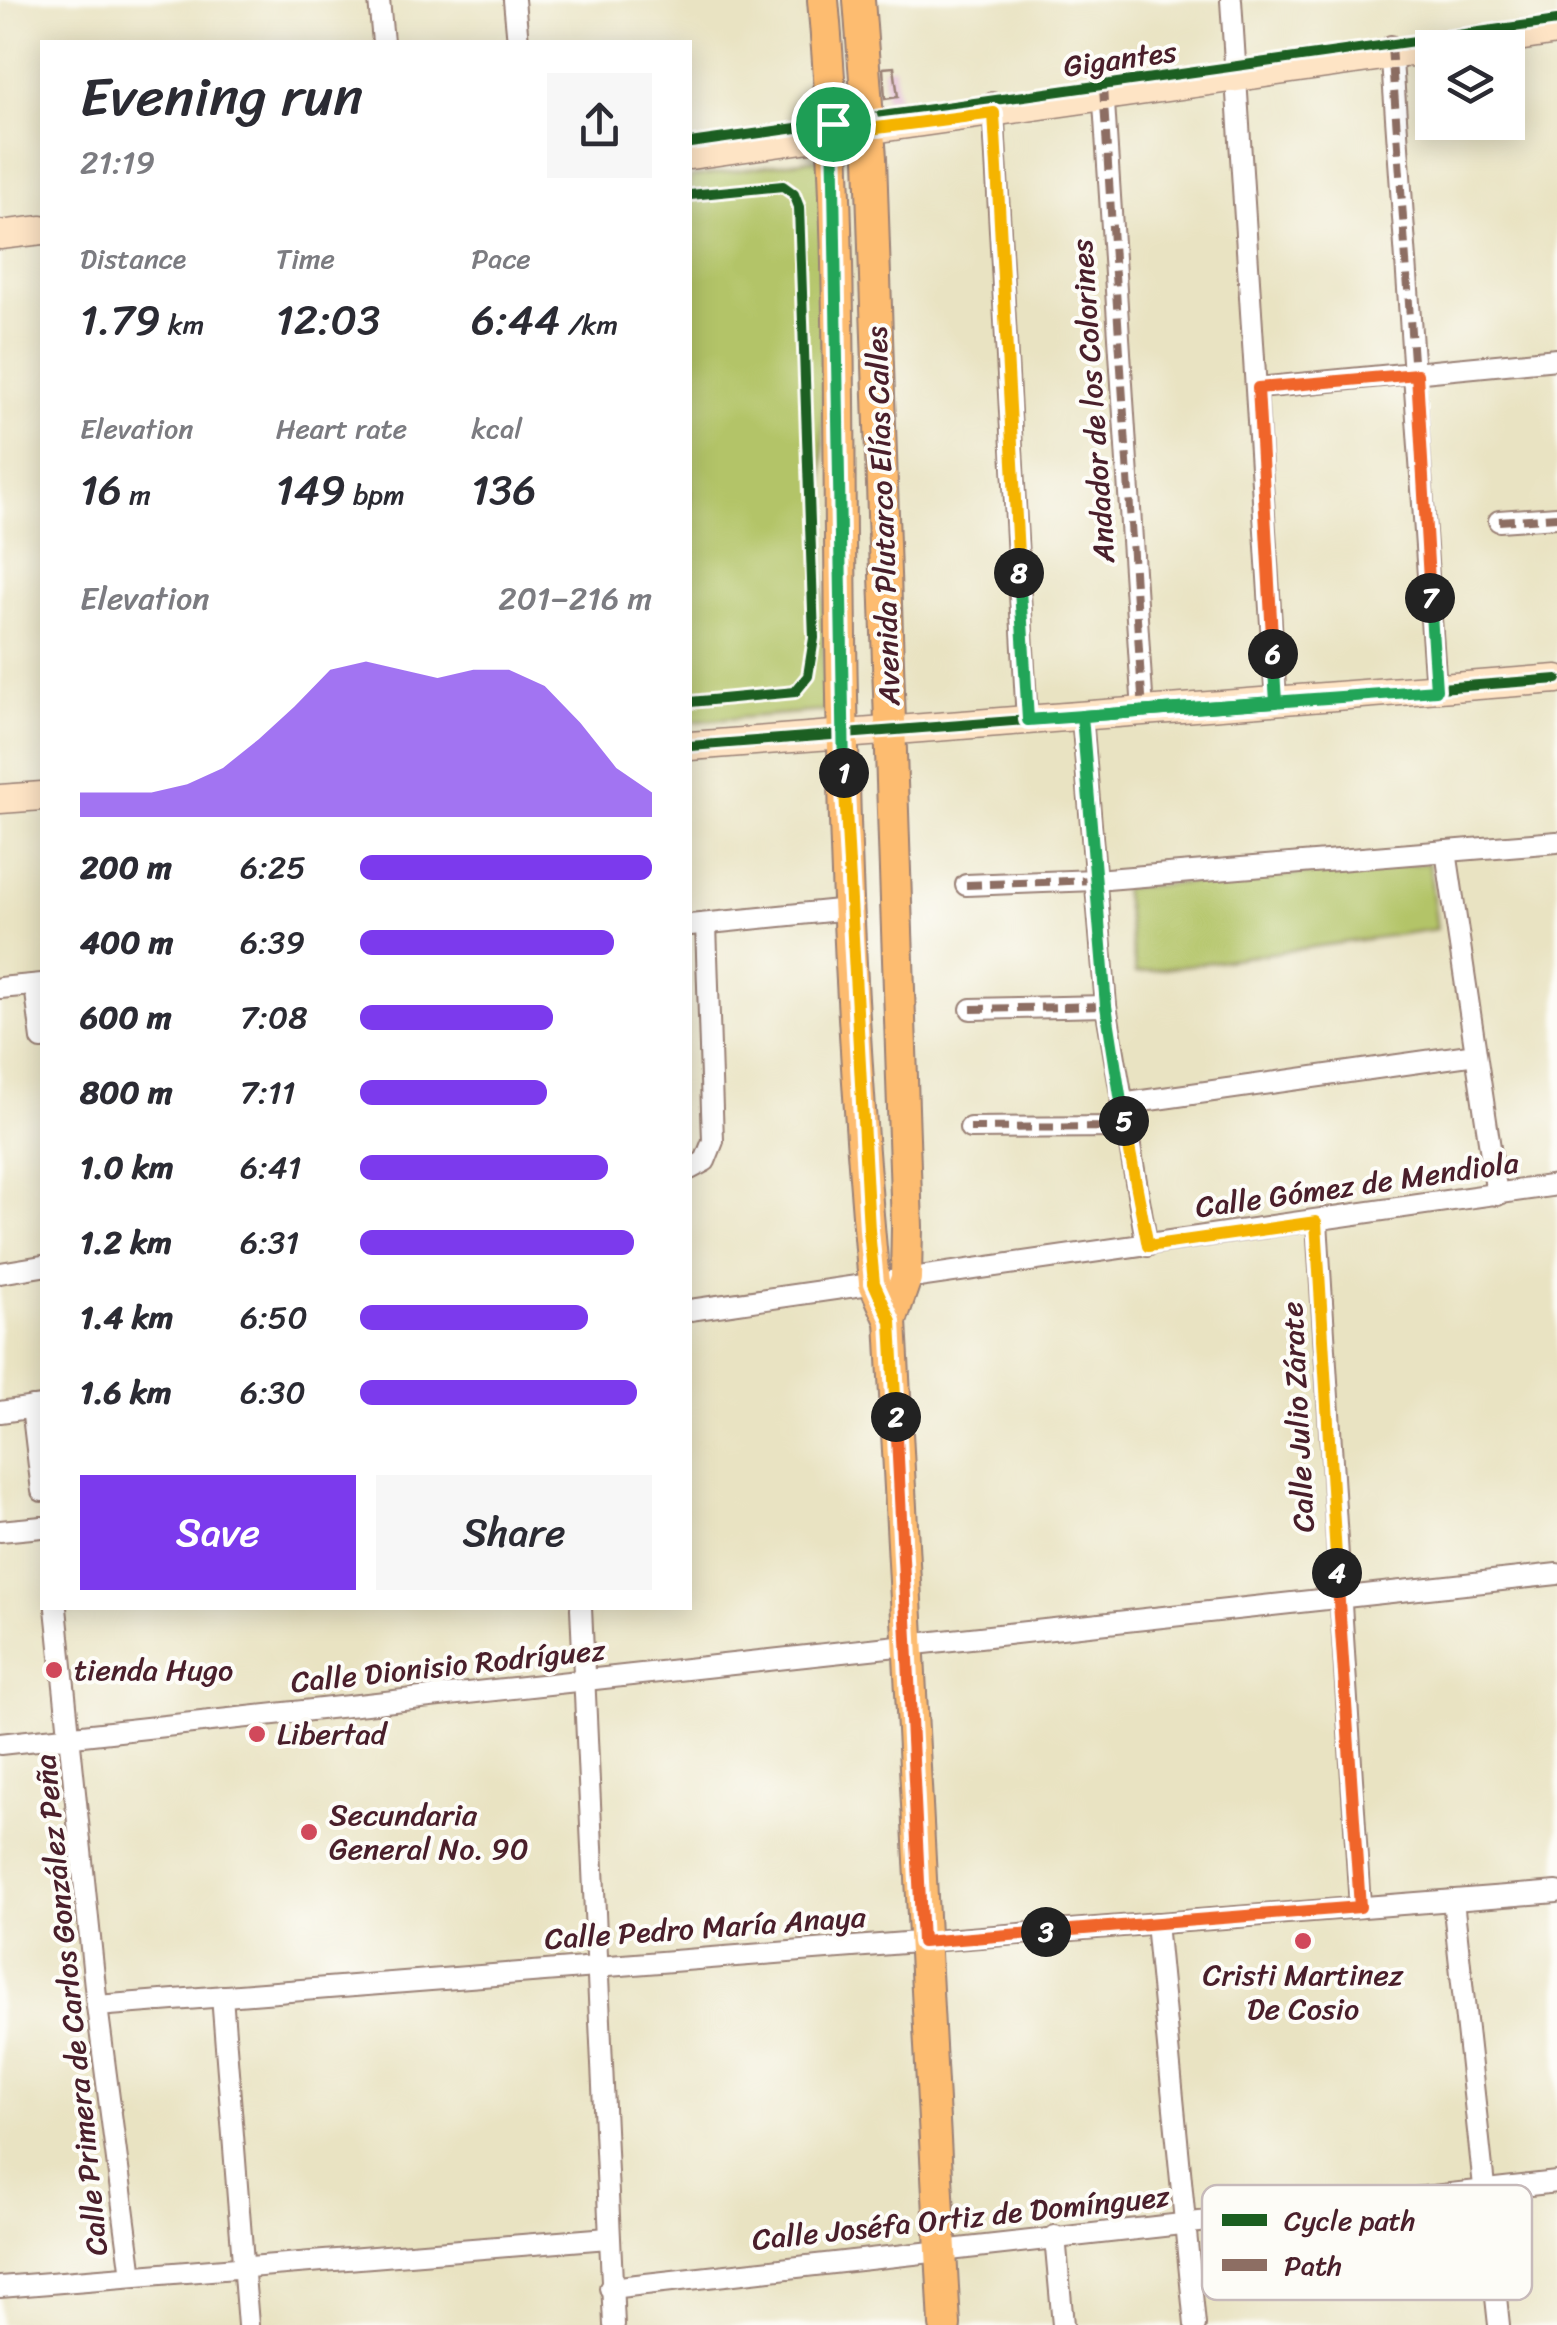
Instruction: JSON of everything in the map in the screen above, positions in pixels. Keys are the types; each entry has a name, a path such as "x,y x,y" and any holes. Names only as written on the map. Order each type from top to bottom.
{"main road":[{"name":"Avenida Plutarco Elías Calles","path":"823,0 834,134 843,735 850,909 874,1283 891,1321 945,2325"},
{"name":"Avenida Plutarco Elías Calles","path":"859,0 869,129 906,1278 891,1321"},
{"path":"1525,36 1557,31"},
{"path":"692,155 1104,92 1237,78 1391,51 1415,50"},
{"path":"0,235 40,230"},
{"path":"692,746 1557,680"},
{"path":"0,799 40,796"}],"street":[{"path":"380,0 383,40"},
{"path":"514,0 518,40"},
{"path":"1232,0 1276,702"},
{"path":"1391,51 1417,374 1436,690"},
{"name":"Andador de los Colorines","path":"1104,92 1143,712"},
{"path":"994,108 1028,720"},
{"path":"1258,388 1557,359"},
{"path":"1499,521 1557,517"},
{"path":"1082,716 1106,1006 1148,1246"},
{"path":"966,885 1096,880 1557,842"},
{"path":"1446,851 1497,1195"},
{"path":"698,1165 713,1141 698,925 850,909"},
{"path":"0,988 39,985"},
{"path":"971,1009 1106,1006"},
{"path":"1122,1104 1476,1054"},
{"path":"970,1128 1125,1127"},
{"name":"Calle Gómez de Mendiola","path":"692,1310 1557,1186"},
{"name":"Calle Julio Zárate","path":"1316,1222 1360,1907"},
{"path":"0,1273 40,1266"},
{"path":"0,1412 37,1406 40,1457"},
{"path":"0,1532 40,1527"},
{"name":"Calle Dionisio Rodríguez","path":"0,1744 1557,1574"},
{"name":"Calle Primera de Carlos González Peña","path":"56,1610 97,2006 132,2276"},
{"path":"582,1610 582,1683 614,2325"},
{"name":"Calle Pedro María Anaya","path":"97,2006 1557,1892"},
{"path":"1454,1900 1485,2185"},
{"path":"1156,1923 1195,2325"},
{"path":"222,1996 248,2325"},
{"name":"Calle Joséfa Ortiz de Domínguez","path":"1530,2185 1557,2182"},
{"name":"Calle Joséfa Ortiz de Domínguez","path":"610,2288 1202,2222"},
{"path":"1055,2236 1063,2325"},
{"path":"0,2287 608,2238"},
{"path":"1497,2300 1499,2325"}],"green space":[{"path":"822,158 824,711 692,722 692,177"},
{"path":"1429,863 1437,929 1136,973 1123,888"}],"building":[{"path":"894,67 898,97 885,99 883,68"}],"marked path":[{"path":"1391,46 1436,690"},
{"path":"1103,87 1143,712"},
{"path":"993,103 1027,721"},
{"path":"1499,521 1557,517"},
{"path":"966,885 1095,880"},
{"path":"971,1009 1106,1006"},
{"path":"970,1128 1125,1127"}],"cycle path":[{"name":"Gigantes","path":"692,143 1557,21"},
{"path":"692,195 783,186 794,194 799,207 814,638 808,676 795,692 692,702"},
{"path":"692,746 1557,679"}],"place":[{"name":"tienda Hugo","path":"54,1670"},
{"name":"Libertad","path":"257,1734"},
{"name":"Secundaria General No. 90","path":"309,1832"},
{"name":"Cristi Martinez De Cosio","path":"1303,1941"}],"route":[{"path":"833,124 842,697 850,909 874,1283 891,1321 922,1942 1360,1907 1316,1222 1148,1246 1106,1006 1082,716 1276,702 1258,388 1417,374 1436,690 1143,712 1082,716 1028,720 994,113 869,129 868,119 833,124"}]}
